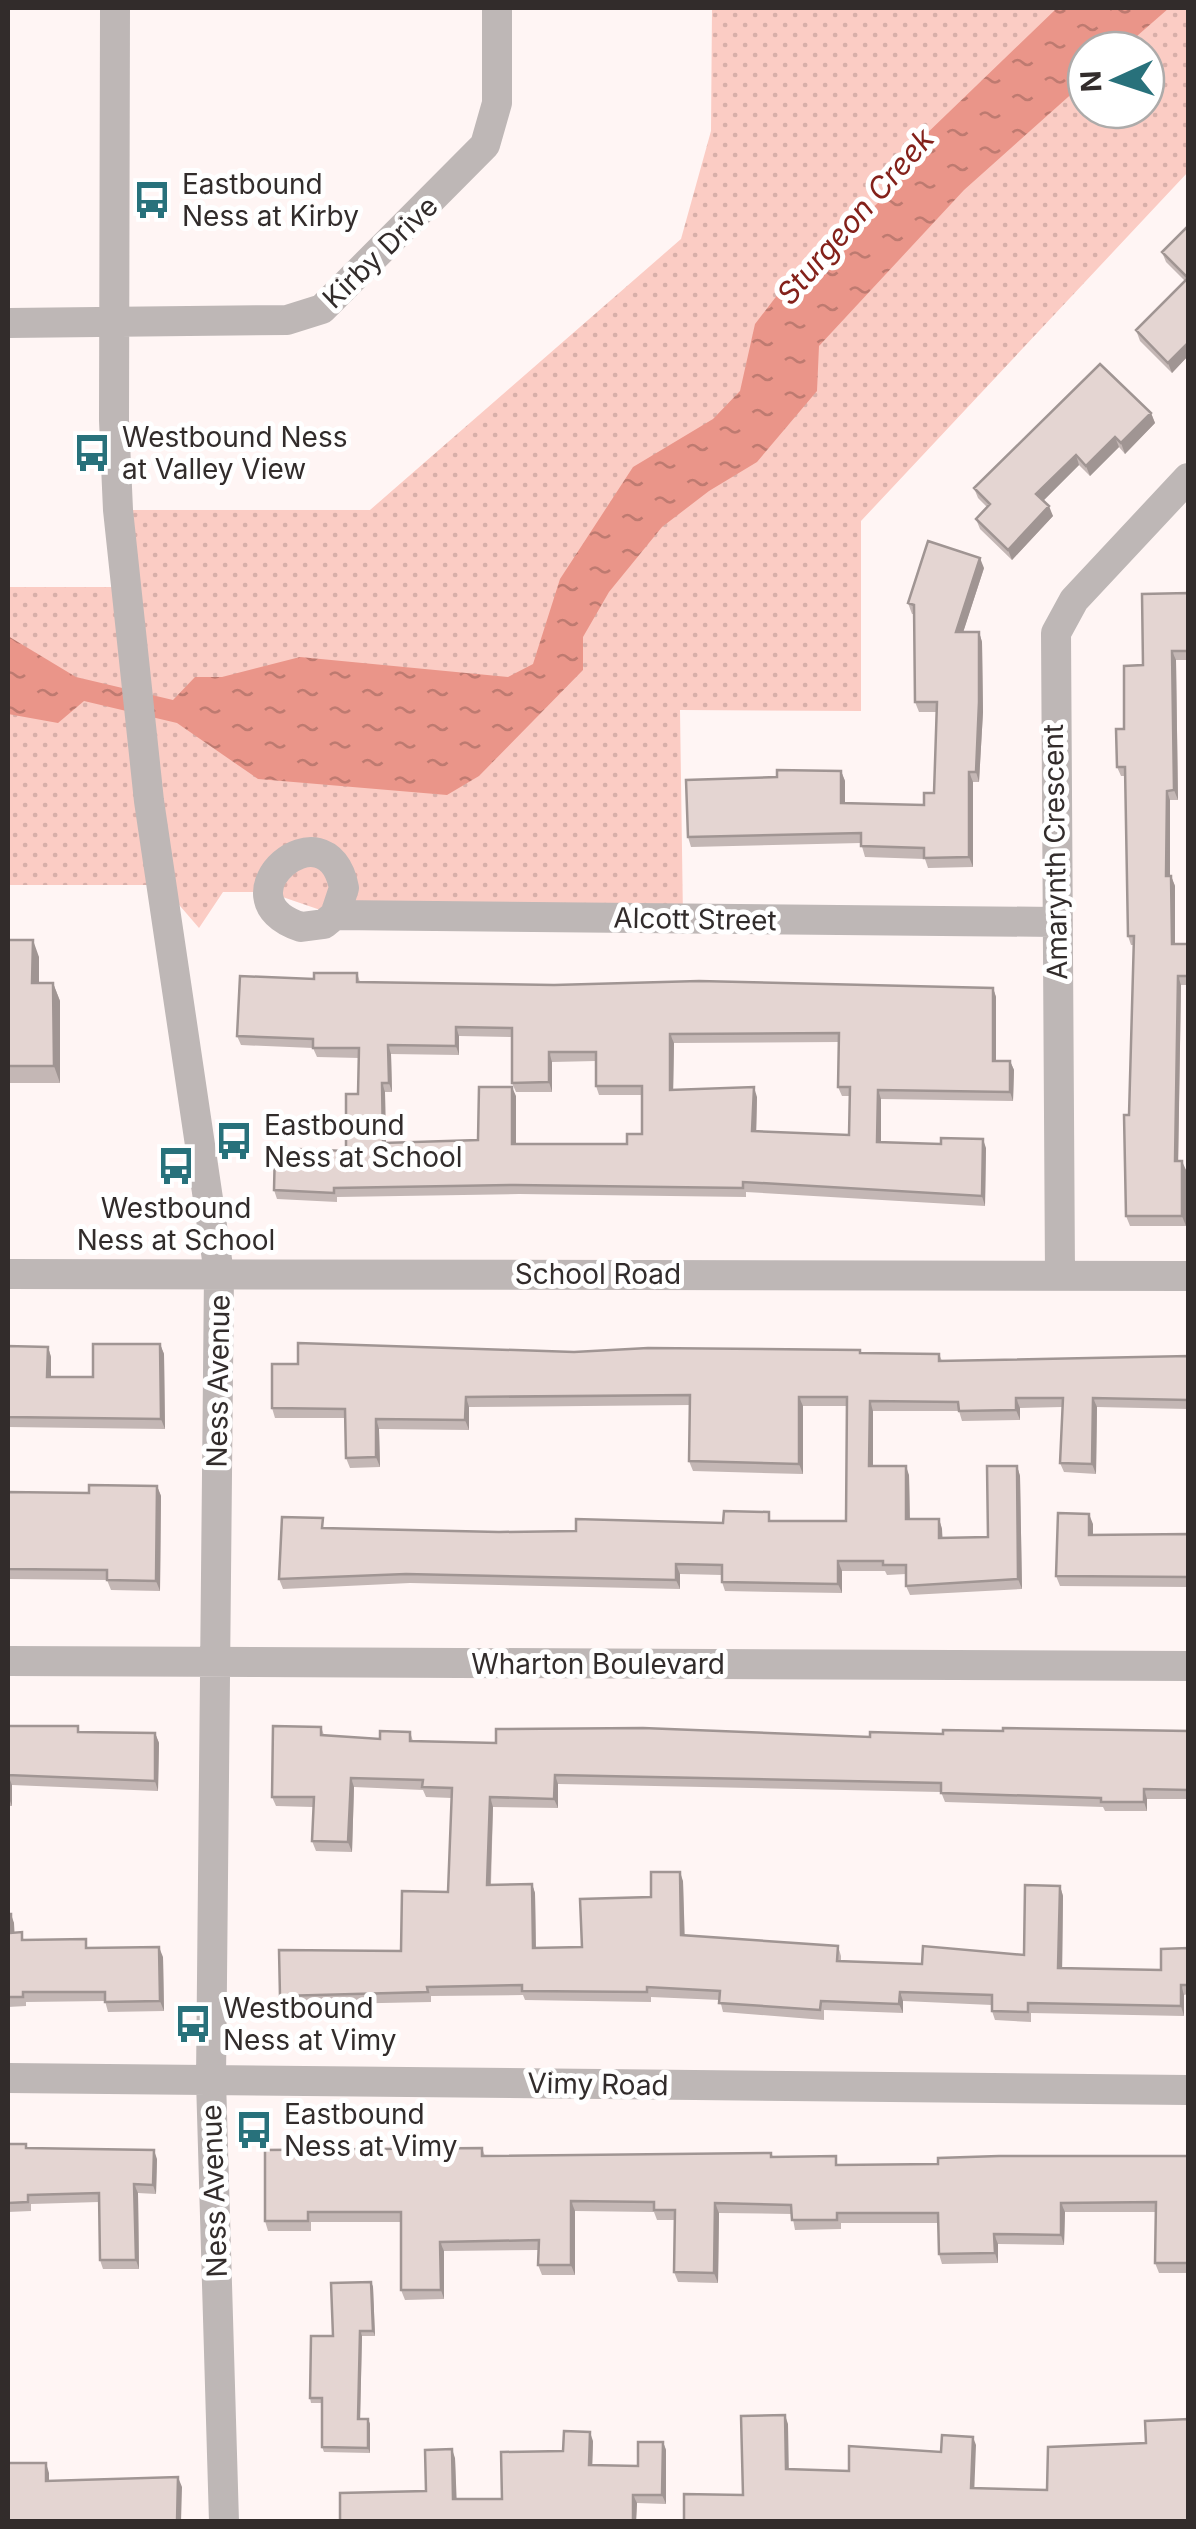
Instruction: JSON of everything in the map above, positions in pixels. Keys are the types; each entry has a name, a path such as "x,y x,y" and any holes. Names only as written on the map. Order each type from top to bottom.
{"street":[{"name":"Ness Avenue","path":"115,8 114,420 126,587 150,801 219,1273 211,2080 224,2522"},
{"name":"Kirby Drive","path":"8,323 287,320 309,316 336,299 486,145 497,103 497,8"},
{"name":"Amarynth Crescent","path":"1060,1276 1056,633 1074,600 1188,478"},
{"name":"Alcott Street","path":"334,915 1055,922"},
{"name":"School Road","path":"8,1274 1188,1276"},
{"name":"Wharton Boulevard","path":"8,1661 1188,1666"},
{"name":"Vimy Road","path":"8,2078 1188,2090"}],"shaded area":[{"path":"712,8 1188,8 1188,172 861,521 861,711 680,710 683,919 335,915 268,892 223,892 199,928 162,885 8,885 8,587 126,587 118,510 370,510 681,239 711,131"}],"water":[{"path":"1057,8 1169,8 1144,30 1066,30 1066,99 964,190 819,346 817,391 757,462 709,491 662,527 609,592 583,637 583,670 479,776 447,795 258,779 177,723 84,701 58,723 8,714 8,636 76,677 173,700 195,677 222,677 300,657 508,677 533,664 560,579 633,467 713,419 740,391 755,324 788,281 893,190 920,140"}],"building":[{"path":"1188,226 1188,278 1162,252"},
{"path":"1188,278 1188,343 1168,363 1136,330"},
{"path":"1100,364 1151,413 1121,443 1115,437 1086,466 1076,455 1036,494 1049,506 1008,550 976,519 990,504 974,488"},
{"path":"928,541 980,558 956,632 979,632 976,772 969,772 969,857 924,858 924,848 861,846 861,833 688,837 686,780 777,777 777,770 841,771 841,803 924,805 924,793 934,793 937,702 915,702 914,605 908,603"},
{"path":"1188,593 1188,651 1172,651 1174,790 1167,791 1166,876 1171,876 1172,944 1188,944 1188,976 1178,976 1175,1161 1182,1161 1182,1216 1126,1216 1124,1115 1129,1115 1134,936 1128,936 1125,767 1117,767 1116,729 1124,729 1124,666 1143,665 1142,594"},
{"path":"8,940 33,940 32,983 53,983 54,1066 8,1066"},
{"path":"314,973 357,973 357,982 554,985 699,981 993,988 993,1061 1010,1061 1010,1092 878,1090 877,1142 941,1144 941,1138 983,1139 982,1196 743,1182 743,1188 515,1185 334,1188 334,1193 274,1190 275,1148 346,1151 346,1094 358,1094 359,1048 313,1048 313,1039 237,1036 240,976 314,979","holes":["456,1027 512,1028 512,1083 549,1082 549,1052 596,1052 596,1086 642,1086 642,1134 627,1134 627,1144 512,1144 512,1087 479,1087 478,1140 383,1143 382,1083 389,1083 388,1045 456,1046","839,1033 838,1087 850,1087 849,1135 752,1131 754,1087 670,1090 670,1034"]},
{"path":"298,1343 574,1352 648,1348 860,1350 939,1354 939,1361 1188,1356 1188,1400 1093,1398 1092,1464 1060,1463 1063,1398 1016,1398 1016,1410 959,1411 958,1402 870,1401 869,1466 906,1466 906,1519 939,1519 939,1538 988,1537 987,1466 1017,1466 1018,1579 906,1586 906,1565 838,1561 838,1584 722,1582 722,1565 676,1564 676,1580 406,1574 279,1579 282,1517 323,1518 322,1528 499,1532 576,1531 576,1519 723,1523 724,1511 769,1512 769,1521 846,1521 847,1397 799,1397 799,1464 689,1461 690,1395 466,1397 465,1420 376,1419 376,1457 346,1458 345,1409 272,1408 272,1364 298,1364"},
{"path":"93,1344 160,1344 161,1419 8,1417 8,1346 48,1347 47,1377 93,1377"},
{"path":"89,1485 157,1486 156,1581 107,1580 107,1570 8,1569 8,1492 89,1493"},
{"path":"1058,1513 1089,1514 1089,1535 1188,1534 1188,1577 1056,1576"},
{"path":"8,1726 78,1726 78,1732 155,1733 155,1781 8,1775"},
{"path":"273,1726 321,1727 321,1735 380,1739 380,1731 410,1732 410,1741 496,1743 496,1729 643,1728 870,1737 870,1732 943,1734 943,1730 1003,1728 1188,1731 1188,1790 1144,1789 1144,1802 941,1793 941,1783 555,1775 554,1799 490,1797 487,1885 532,1884 533,1948 582,1947 580,1899 651,1897 651,1872 680,1872 681,1935 838,1946 837,1961 922,1964 923,1946 1024,1955 1025,1885 1060,1886 1058,1968 1161,1970 1161,1949 1188,1948 1188,1985 1181,1985 1181,2006 1028,2003 1028,2012 992,2011 992,1995 900,1992 899,2004 821,2001 820,2010 719,2003 720,1991 647,1987 647,1992 522,1991 522,1985 427,1987 428,1992 280,1996 279,1950 401,1951 402,1891 448,1892 452,1788 422,1787 423,1780 351,1778 348,1842 312,1841 314,1797 272,1797"},
{"path":"8,1914 11,1933 22,1932 22,1940 86,1939 86,1948 159,1947 160,2001 105,2002 105,1992 23,1992 23,1997 8,1997"},
{"path":"8,2144 26,2144 26,2148 154,2150 153,2185 134,2184 136,2260 100,2260 99,2193 28,2195 28,2202 8,2203"},
{"path":"482,2148 482,2156 836,2156 836,2165 938,2164 938,2158 999,2156 1188,2156 1188,2263 1155,2263 1156,2202 1061,2203 1061,2235 994,2234 995,2253 939,2254 938,2213 837,2213 837,2220 792,2220 791,2205 715,2203 714,2273 674,2272 675,2210 654,2210 654,2202 571,2201 571,2265 538,2265 539,2240 440,2242 441,2290 401,2290 401,2212 308,2212 308,2221 265,2221 265,2150"},
{"path":"371,2282 373,2331 360,2331 358,2419 368,2419 368,2448 322,2447 322,2398 310,2398 311,2336 333,2336 331,2283"},
{"path":"785,2415 786,2469 849,2471 849,2446 941,2452 942,2435 973,2437 971,2488 1047,2490 1048,2447 1146,2443 1145,2421 1188,2419 1188,2522 684,2522 684,2494 743,2495 741,2416"},
{"path":"564,2431 590,2432 589,2465 638,2466 638,2442 663,2442 662,2495 633,2495 633,2522 340,2522 340,2493 426,2491 425,2450 452,2449 453,2499 502,2499 501,2452 563,2451"},
{"path":"8,2463 46,2463 46,2481 178,2477 177,2522 8,2522"}],"place":[{"name":"Eastbound Ness at Kirby","path":"152,200"},
{"name":"Westbound Ness at Valley View","path":"92,453"},
{"name":"Eastbound Ness at School","path":"234,1141"},
{"name":"Westbound Ness at School","path":"176,1166"},
{"name":"Westbound Ness at Vimy","path":"193,2024"},
{"name":"Eastbound Ness at Vimy","path":"254,2130"}],"water label":[{"name":"Sturgeon Creek","path":"855,216"}]}
